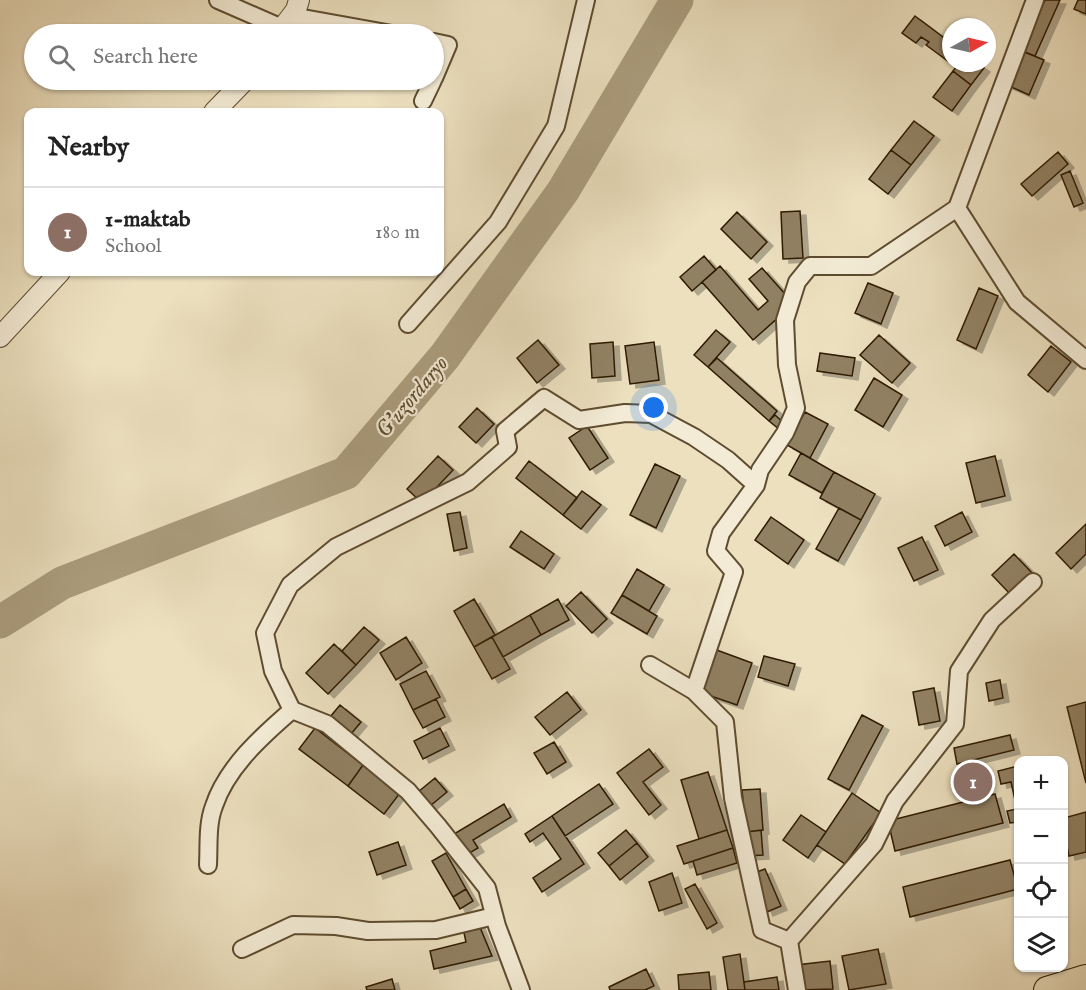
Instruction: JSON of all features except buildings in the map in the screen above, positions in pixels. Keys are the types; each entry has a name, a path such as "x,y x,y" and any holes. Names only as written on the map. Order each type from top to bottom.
{"main road":[{"path":"1047,990 1086,978"}],"street":[{"path":"218,0 288,20 318,24"},
{"path":"408,324 498,222 556,126 586,0"},
{"path":"694,691 734,572 716,551 721,533 756,485 760,470 785,433 796,408 787,365 785,320 797,282 810,266 871,266 957,208 1035,0"},
{"path":"218,108 235,90"},
{"path":"423,101 428,90"},
{"path":"957,208 1017,302 1086,360"},
{"path":"0,337 56,276"},
{"path":"521,990 494,916 487,888 408,791 327,724 292,710 273,671 265,633 290,585 336,547 468,483 508,447 505,431 544,398 579,420 625,413 651,414 694,437 728,460 756,485"},
{"path":"789,941 873,844 895,801 955,724 959,671 992,620 1033,582"},
{"path":"650,665 694,691 725,722 733,798 762,930 789,941"},
{"path":"208,865 210,823 214,805 231,774 261,737 292,710"},
{"path":"242,949 293,925 336,926 368,931 436,930 494,916"},
{"path":"789,941 797,990"}],"waterway":[{"name":"G'uzordaryo","path":"0,622 62,583 346,473 445,356 563,191 677,0"}],"place":[{"name":"1-maktab","path":"973,782"}]}
